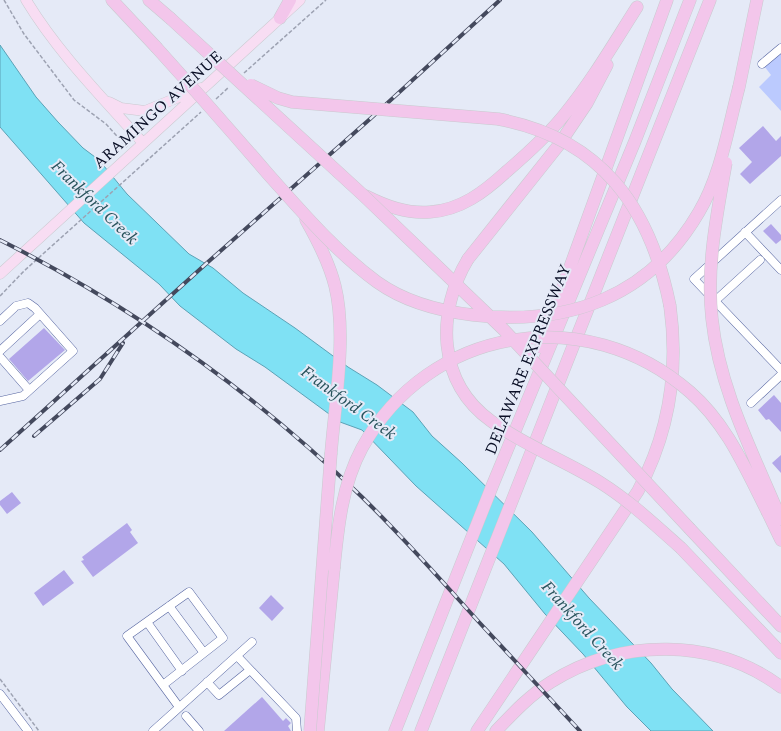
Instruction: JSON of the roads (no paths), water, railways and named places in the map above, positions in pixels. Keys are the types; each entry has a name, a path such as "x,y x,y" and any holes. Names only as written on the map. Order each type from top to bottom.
{"highway":[{"path":"112,0 140,28"},
{"path":"120,0 156,47 299,208 362,270 396,294 416,302 462,314 511,318 534,318 574,311 613,295 630,285 663,258 689,228 708,195 715,178 739,87"},
{"path":"149,0 237,78 364,195 504,330 781,626"},
{"path":"280,18 290,0"},
{"path":"494,484 557,300 667,0"},
{"name":"DELAWARE EXPRESSWAY","path":"395,731 690,0"},
{"path":"422,731 710,0"},
{"path":"757,0 739,87 713,246 711,296 712,319 727,388 775,513 781,540"},
{"path":"364,195 384,205 409,211 426,212 445,210 468,201 478,195 534,148 577,98 639,3"},
{"path":"639,3 600,80 573,125 468,259 455,282 448,304 446,341 454,374 471,403 480,413 504,430 582,472 617,493 644,514 680,548 781,653"},
{"path":"237,78 264,92 292,102 498,119 529,126 560,138 587,155 610,176 622,190 650,240 662,274 670,306 674,347 673,384 661,438 647,474 638,491 477,731"},
{"path":"299,208 316,237 330,270 335,287 340,325 310,731"},
{"path":"318,731 337,534 348,481 362,448 388,408 413,384 453,358 502,341 518,338 550,337 579,339 602,344 649,362 691,393 716,419 775,513"},
{"path":"496,731 509,717 535,694 554,680 580,666 616,655 653,649 689,650 724,658 761,674 781,687"}],"main road":[{"path":"26,0 39,22 57,46 143,143"},
{"name":"ARAMINGO AVENUE","path":"0,274 59,218 300,0"},
{"path":"96,91 111,103 121,108 145,111 208,84"}],"street":[{"path":"762,64 781,48"},
{"path":"781,200 694,278 781,370"},
{"path":"745,232 781,270"},
{"path":"715,301 760,260"},
{"path":"0,321 16,306 24,303 32,305 73,351 23,396 0,401"},
{"path":"0,351 40,314"},
{"path":"0,357 29,390"},
{"path":"751,402 781,376"},
{"path":"163,685 223,638 189,592 127,636 179,708"},
{"path":"169,606 204,653"},
{"path":"147,622 182,671"},
{"path":"153,731 252,642"},
{"path":"237,656 296,718 297,731"},
{"path":"208,682 219,695 250,670"},
{"path":"0,694 25,730"},
{"path":"0,709 7,703"},
{"path":"186,716 199,731"}],"water":[{"name":"Frankford Creek","path":"0,45 36,97 58,122 83,148 99,160 127,194 189,254 213,268 243,293 295,328 348,367 377,385 413,412 432,436 462,463 532,532 589,598 651,663 672,689 713,731 651,731 627,707 583,654 545,614 504,564 416,486 362,430 340,422 265,367 236,349 180,306 159,284 84,223 0,127"}],"railway":[{"path":"0,450 208,262 370,119 500,0"},
{"path":"0,240 98,294 145,324 236,388 279,423 321,459 392,527 580,731"},
{"path":"34,436 100,379 123,343"}]}
